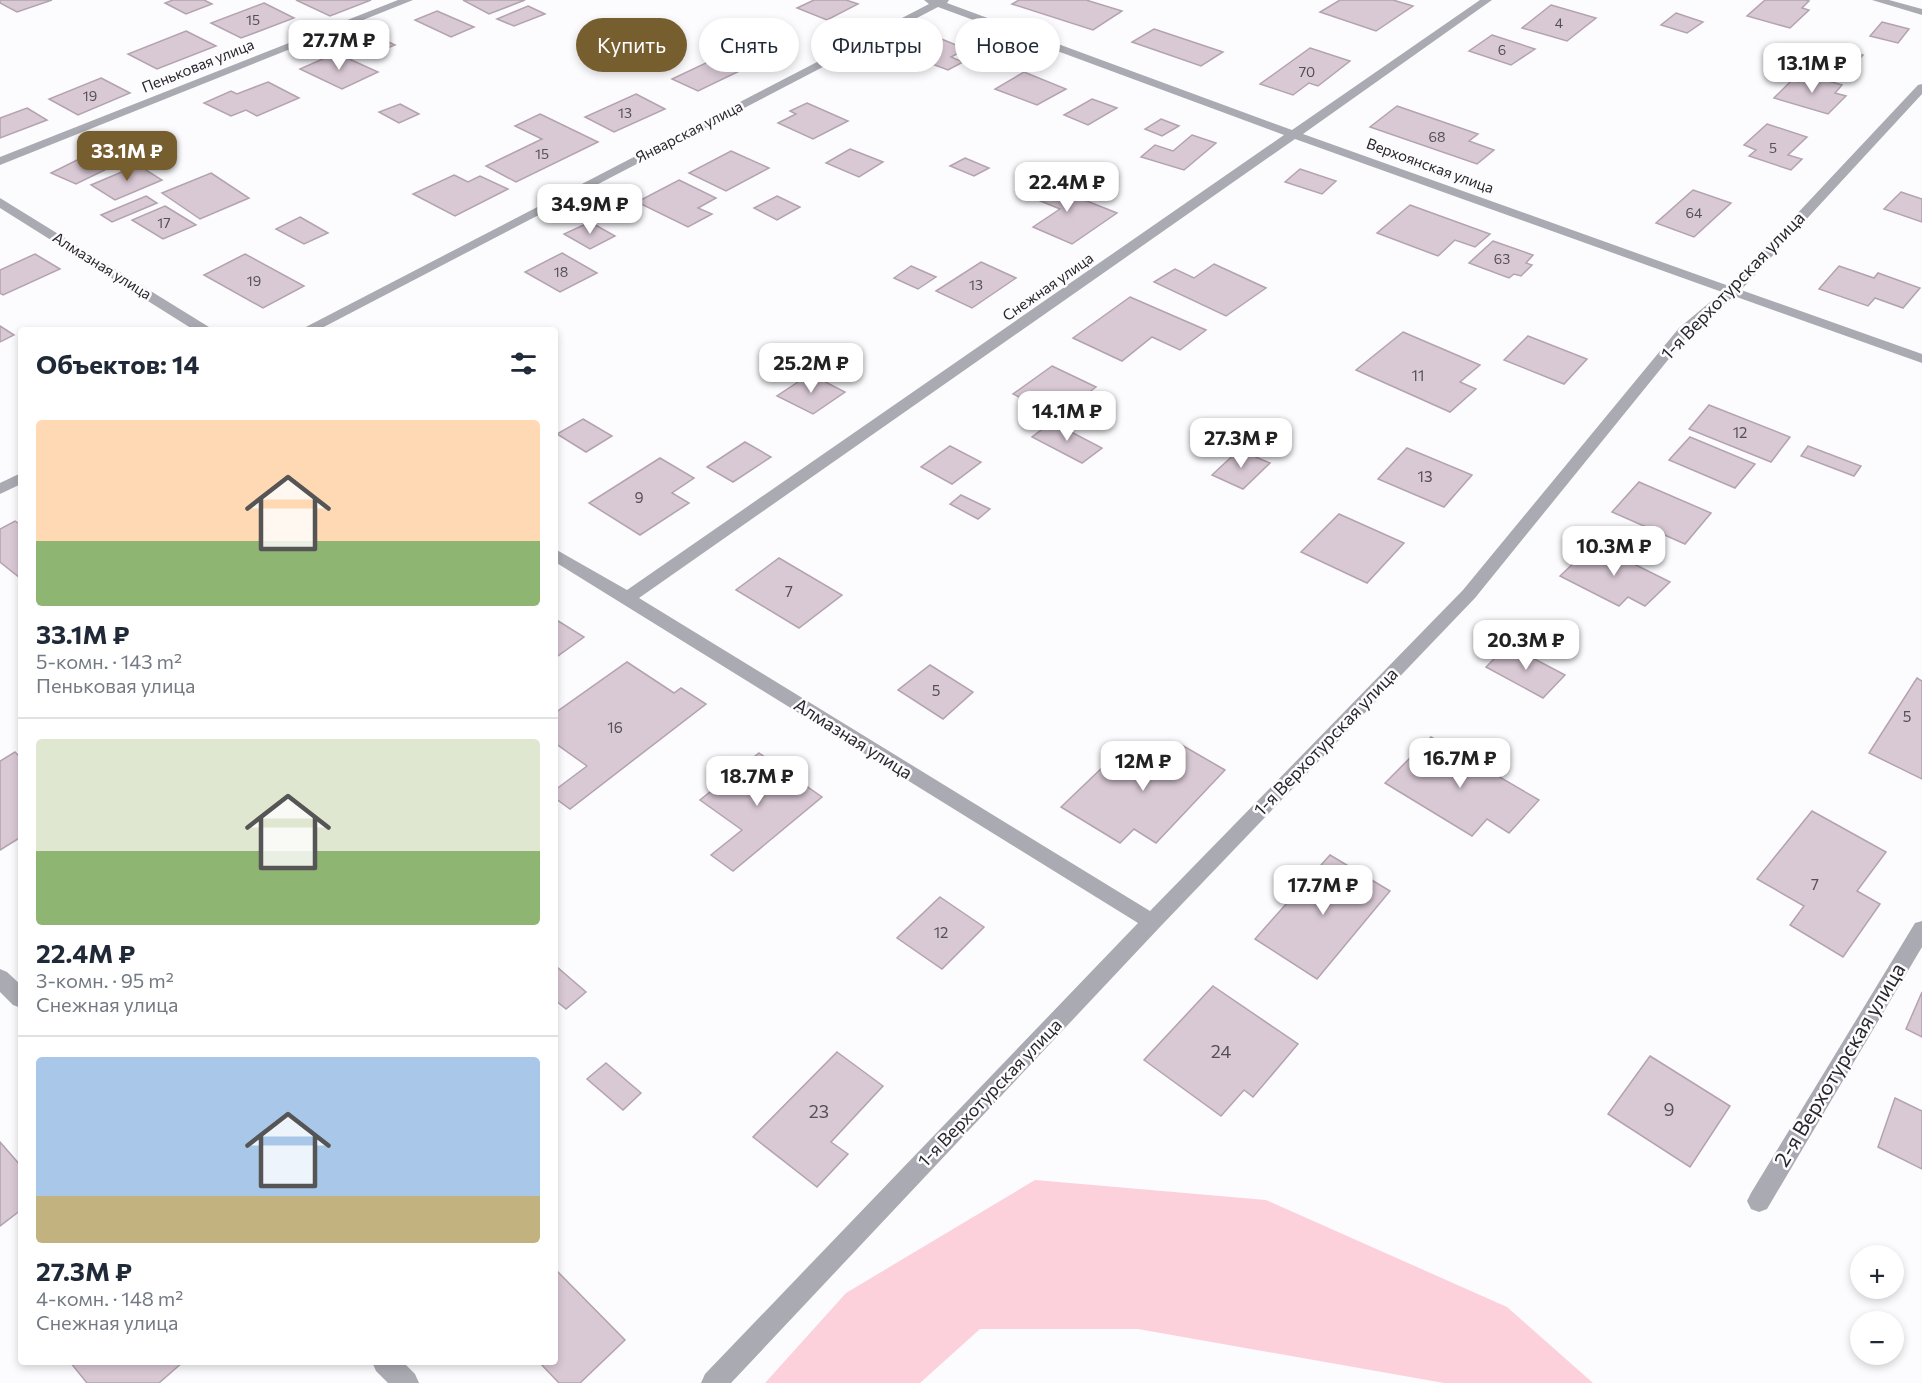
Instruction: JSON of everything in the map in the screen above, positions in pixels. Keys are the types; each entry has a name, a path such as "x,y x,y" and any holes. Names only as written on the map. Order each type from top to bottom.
{"street":[{"name":"Пеньковая улица","path":"0,161 408,0"},
{"name":"Снежная улица","path":"626,600 1487,0"},
{"path":"1877,0 1922,12"},
{"name":"Верхоянская улица","path":"937,1 1295,135 1922,359"},
{"name":"Январская улица","path":"313,327 937,1"},
{"name":"1-я Верхотурская улица","path":"714,1383 1152,922 1469,594 1684,331 1732,291 1922,87"},
{"name":"Алмазная улица","path":"0,202 199,327"},
{"path":"0,489 18,480"},
{"name":"Алмазная улица","path":"558,556 626,600 1152,922"},
{"name":"2-я Верхотурская улица","path":"1758,1201 1922,929"},
{"path":"0,978 18,996"},
{"path":"388,1365 406,1383"}],"shaded area":[{"path":"1035,1180 1266,1200 1507,1307 1593,1383 1444,1383 1138,1329 980,1329 920,1383 765,1383 846,1293"}],"building":[{"path":"0,0 52,0 17,12 0,3"},
{"path":"173,0 204,0 212,4 186,14 165,3"},
{"path":"296,0 371,0 330,16"},
{"path":"463,0 525,0 489,14"},
{"path":"814,0 846,0 858,4 831,18 822,18 797,8"},
{"path":"1019,0 1086,0 1122,11 1093,30 1012,4"},
{"path":"1340,0 1393,0 1413,6 1376,31 1320,12"},
{"path":"1765,0 1805,0 1809,1 1802,8 1809,10 1790,28 1747,16"},
{"path":"264,3 294,18 241,38 211,23"},
{"path":"1551,5 1596,18 1567,41 1522,28"},
{"path":"528,6 545,14 514,26 497,19"},
{"path":"437,11 474,27 451,37 415,20"},
{"path":"1676,13 1703,22 1687,33 1661,25"},
{"path":"1882,22 1909,29 1898,43 1870,36"},
{"path":"1154,29 1223,52 1201,66 1132,42"},
{"path":"186,31 216,46 157,69 128,54"},
{"path":"374,35 395,45 375,53 354,43"},
{"path":"1492,35 1535,49 1511,65 1469,51"},
{"path":"943,40 955,45 955,55 951,57 955,59 955,66 948,70 943,68"},
{"path":"1833,46 1863,55 1845,74 1804,63 1815,51 1825,54"},
{"path":"1310,48 1350,61 1318,86 1309,83 1293,95 1260,84"},
{"path":"336,53 378,72 342,89 300,69"},
{"path":"699,66 699,72 737,72 698,91 672,79"},
{"path":"1024,72 1066,89 1037,105 995,89"},
{"path":"1807,75 1842,85 1835,93 1846,96 1828,114 1774,98 1792,80 1799,82"},
{"path":"101,78 130,93 78,115 49,99"},
{"path":"268,82 299,98 257,116 246,110 231,116 204,103 231,91 237,94"},
{"path":"636,94 665,109 614,132 585,117"},
{"path":"1092,99 1117,108 1088,125 1064,115"},
{"path":"807,103 848,121 813,139 778,123 796,114 790,111"},
{"path":"400,104 419,114 399,123 379,112"},
{"path":"1397,106 1478,134 1469,141 1494,150 1477,164 1370,127"},
{"path":"27,108 47,120 0,138 0,118"},
{"path":"540,114 598,142 516,182 486,166 542,139 515,126"},
{"path":"1161,119 1179,126 1162,136 1145,129"},
{"path":"1767,124 1807,137 1788,155 1802,159 1791,170 1749,156 1756,150 1744,145"},
{"path":"1192,135 1216,143 1184,170 1141,157 1155,145 1173,151"},
{"path":"850,149 883,162 859,177 826,163"},
{"path":"731,151 769,168 726,191 689,173"},
{"path":"91,153 117,164 76,184 51,173"},
{"path":"965,158 989,168 974,176 950,166"},
{"path":"138,165 162,180 115,200 91,185"},
{"path":"1300,169 1336,181 1322,194 1285,182"},
{"path":"211,173 249,198 200,219 162,193"},
{"path":"454,175 468,182 480,176 508,189 455,216 413,194"},
{"path":"679,180 716,198 698,208 712,214 688,227 637,202"},
{"path":"1034,180 1117,213 1072,244 1033,227 1060,209 1016,191"},
{"path":"1693,190 1731,203 1694,237 1656,223"},
{"path":"1901,192 1922,199 1922,222 1884,209"},
{"path":"146,196 157,203 112,222 101,215"},
{"path":"777,196 800,207 777,220 754,208"},
{"path":"1410,205 1490,234 1475,247 1455,240 1438,256 1377,233"},
{"path":"165,206 196,225 163,239 132,220"},
{"path":"300,217 328,233 304,244 276,229"},
{"path":"590,222 615,236 590,249 564,234"},
{"path":"1493,241 1533,255 1526,263 1532,265 1521,276 1514,274 1509,278 1469,263"},
{"path":"562,253 597,273 560,292 525,272"},
{"path":"35,254 60,269 3,295 0,293 0,270"},
{"path":"245,254 304,286 263,308 204,275"},
{"path":"981,262 1016,278 972,308 936,291"},
{"path":"1214,264 1266,288 1226,316 1154,282 1175,269 1194,278"},
{"path":"911,266 936,277 918,289 894,278"},
{"path":"1839,266 1874,278 1878,273 1920,288 1903,308 1875,298 1868,306 1819,289"},
{"path":"1130,297 1206,330 1180,350 1152,337 1122,361 1073,338"},
{"path":"0,326 14,335 0,342"},
{"path":"1403,332 1480,365 1460,382 1476,389 1450,412 1356,370"},
{"path":"1528,336 1587,359 1564,384 1504,360"},
{"path":"1052,366 1096,387 1057,416 1013,394"},
{"path":"810,374 845,392 813,414 777,396"},
{"path":"1709,405 1790,437 1771,462 1689,429"},
{"path":"583,419 612,436 586,452 558,433"},
{"path":"1052,422 1102,448 1082,463 1032,437"},
{"path":"1690,437 1755,464 1735,488 1669,460"},
{"path":"745,442 771,457 733,482 707,467"},
{"path":"950,446 981,462 952,484 921,467"},
{"path":"1808,446 1861,466 1854,476 1801,456"},
{"path":"1407,448 1472,475 1444,507 1378,479"},
{"path":"1239,450 1270,463 1243,489 1212,475"},
{"path":"660,458 694,478 672,493 689,503 640,535 589,503"},
{"path":"1639,482 1711,513 1685,544 1612,512"},
{"path":"961,495 990,509 978,519 950,504"},
{"path":"1339,514 1404,543 1367,583 1301,552"},
{"path":"15,521 18,523 18,576 0,562 0,529"},
{"path":"1594,544 1670,582 1645,606 1628,597 1619,606 1560,576"},
{"path":"779,558 842,595 799,628 736,590"},
{"path":"558,621 584,637 558,656"},
{"path":"1508,645 1565,675 1543,698 1486,667"},
{"path":"627,662 674,693 681,688 706,704 570,809 558,800 558,788 587,766 558,745 558,711"},
{"path":"930,665 973,692 943,719 898,690"},
{"path":"1917,678 1922,681 1922,779 1869,753"},
{"path":"1431,737 1539,800 1509,833 1487,819 1472,836 1385,783"},
{"path":"1129,742 1162,761 1180,744 1225,770 1156,843 1134,829 1120,843 1061,807"},
{"path":"15,752 18,755 18,839 0,850 0,761"},
{"path":"759,753 822,797 733,871 711,855 742,830 700,800"},
{"path":"1812,811 1886,852 1857,891 1880,904 1843,957 1790,925 1804,906 1757,879"},
{"path":"1330,855 1390,891 1317,979 1255,939"},
{"path":"940,897 984,927 942,969 897,938"},
{"path":"558,968 586,992 566,1009 558,1002"},
{"path":"1213,986 1298,1044 1253,1097 1244,1090 1221,1116 1144,1060"},
{"path":"1922,992 1922,1037 1906,1029"},
{"path":"837,1052 883,1086 831,1142 848,1154 817,1187 753,1137"},
{"path":"1650,1056 1730,1106 1690,1167 1608,1114"},
{"path":"606,1063 641,1093 623,1110 587,1079"},
{"path":"1895,1098 1922,1111 1922,1169 1878,1147"},
{"path":"0,1142 18,1163 18,1212 0,1226"},
{"path":"558,1272 625,1340 580,1383 559,1383 542,1365 558,1365"},
{"path":"72,1365 180,1365 159,1383 87,1383"}]}
